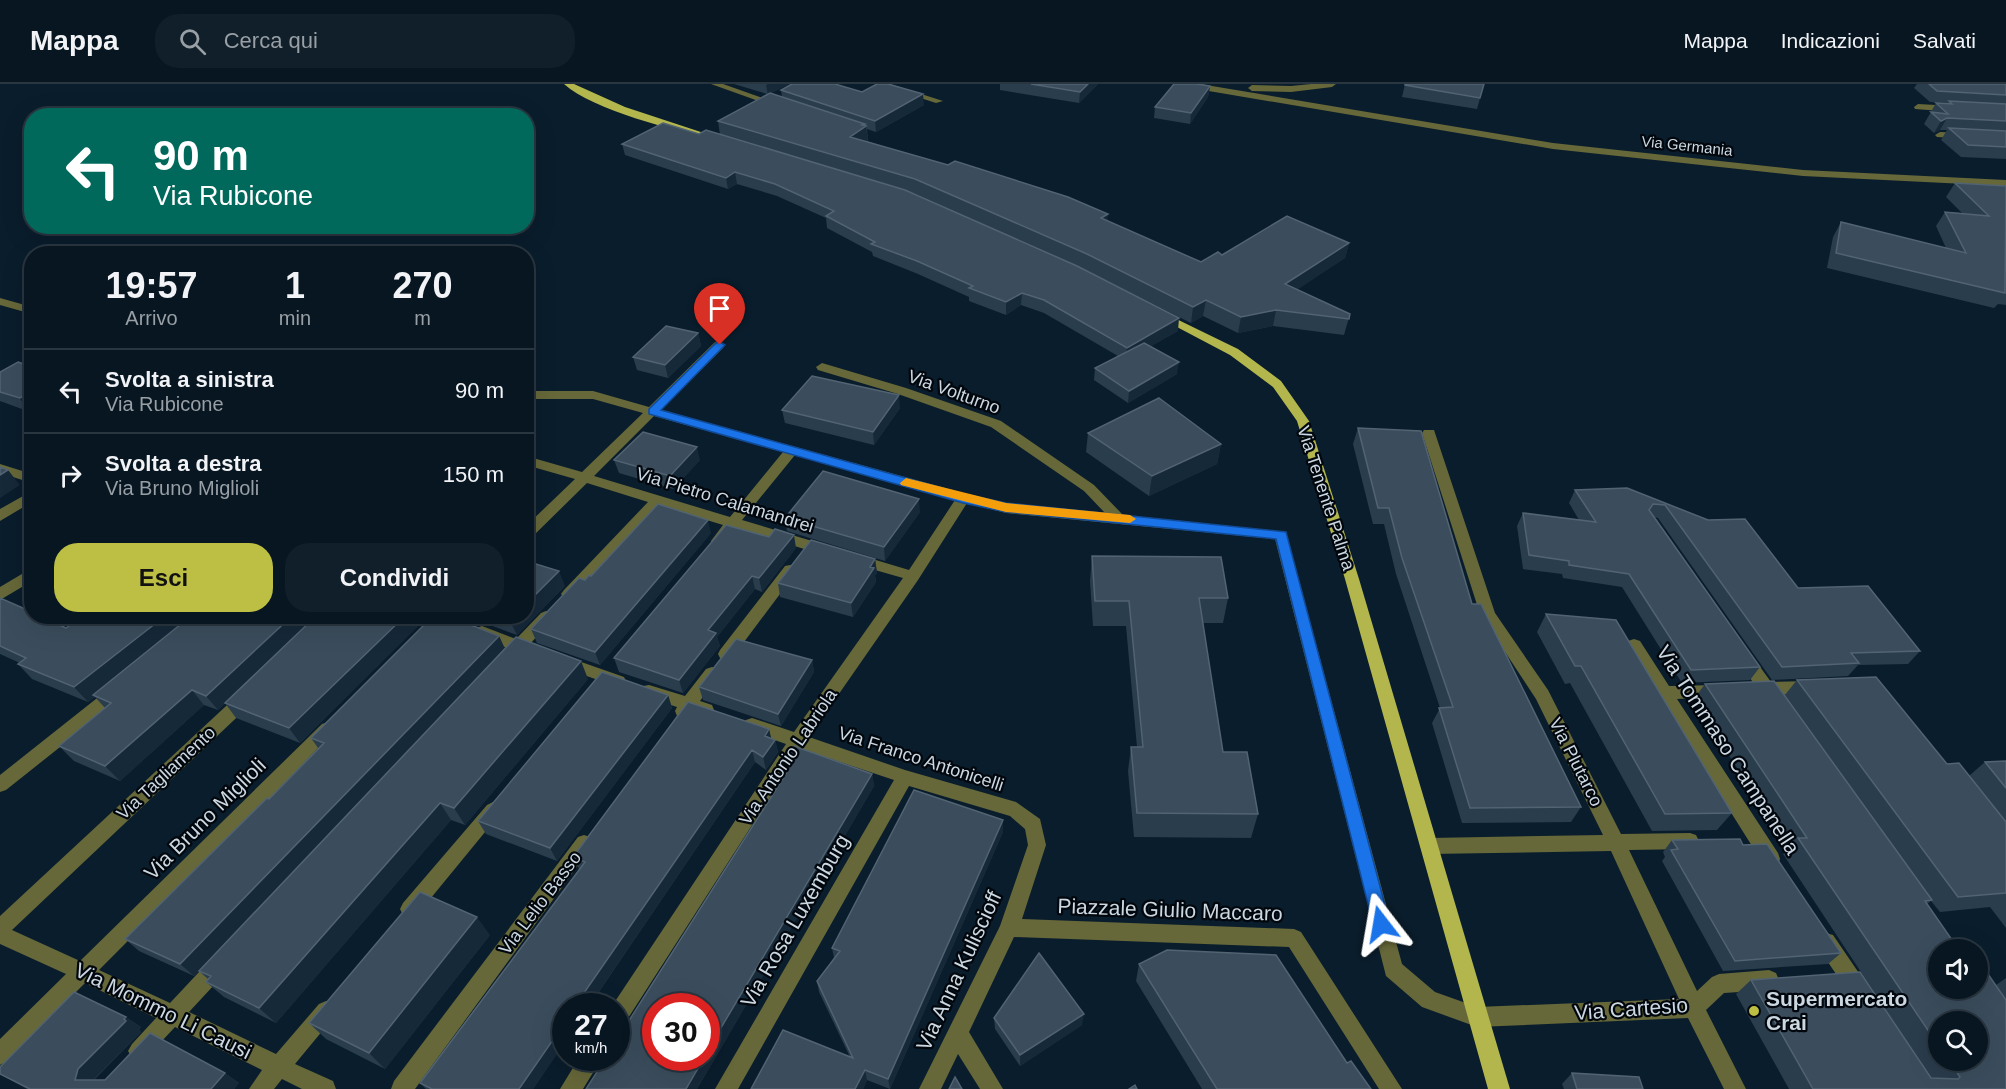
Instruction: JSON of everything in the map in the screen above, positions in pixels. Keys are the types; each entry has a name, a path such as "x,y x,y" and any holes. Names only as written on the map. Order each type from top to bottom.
{"main road":[{"path":"568,84 604,102 646,118 730,143"},
{"name":"Via Tenente Palma","path":"1153,310 1234,352 1277,384 1303,421 1352,579 1499,1089"}],"street":[{"path":"715,84 788,108"},
{"path":"881,84 939,101"},
{"path":"1185,84 1291,89 1332,84"},
{"path":"1185,84 1367,116"},
{"path":"1305,87 1367,116"},
{"path":"1283,101 1291,89"},
{"path":"1918,107 1962,109"},
{"name":"Via Germania","path":"1367,116 1520,141 1666,159 1803,173 2006,183"},
{"path":"1940,135 2006,138"},
{"path":"0,301 24,308"},
{"path":"534,527 720,345"},
{"name":"Via Volturno","path":"822,367 902,391 996,424 1089,488 1118,518"},
{"path":"534,395 593,395 1006,508 1281,535 1393,969 1429,1000 1477,1017"},
{"name":"Via Plutarco","path":"1429,433 1488,614 1542,695 1735,1089"},
{"path":"710,550 791,451"},
{"name":"Via Pietro Calamandrei","path":"534,462 913,576"},
{"path":"0,468 24,477"},
{"name":"Via Antonio Labriola","path":"630,998 798,740 913,576 963,498"},
{"path":"0,516 24,500"},
{"path":"502,663 658,500"},
{"path":"674,723 809,545"},
{"path":"0,595 24,578"},
{"name":"Via Franco Antonicelli","path":"463,625 604,676 905,777 1016,810"},
{"path":"1733,640 1781,708"},
{"name":"Via Tommaso Campanella","path":"1634,645 1784,878"},
{"path":"589,694 619,658"},
{"path":"0,785 128,682"},
{"path":"1665,693 1823,686"},
{"name":"Via Tagliamento","path":"0,929 255,689"},
{"name":"Via Bruno Miglioli","path":"0,1054 341,716"},
{"name":"Via Rosa Luxemburg","path":"726,1089 905,777"},
{"path":"400,921 506,794"},
{"name":"Via Anna Kuliscioff","path":"930,1089 1009,928 1037,845 1034,825 1016,810"},
{"name":"Via Lelio Basso","path":"402,1089 595,829"},
{"path":"1735,840 1759,840"},
{"path":"1429,846 1711,841"},
{"path":"1815,926 1867,1003"},
{"name":"Piazzale Giulio Maccaro","path":"1009,928 1294,938 1391,1089"},
{"name":"Via Mommo Li Causi","path":"0,934 325,1089"},
{"path":"127,1064 237,946"},
{"path":"1824,976 1847,974"},
{"name":"Via Cartesio","path":"1477,1017 1694,1008 1719,984 1789,978"},
{"path":"260,1089 340,994"},
{"path":"958,1034 992,1089"},
{"path":"571,1089 583,1071"}],"building":[{"path":"792,84 835,84 862,92 877,84 888,84 923,94 875,121 781,90"},
{"path":"1031,84 1088,84 1080,92"},
{"path":"1174,84 1210,86 1191,113 1155,107"},
{"path":"1405,84 1484,84 1480,98"},
{"path":"1929,84 2006,84 2006,95 1937,91"},
{"path":"770,93 865,124 862,125 866,126 850,137 948,165 955,161 1068,197 1108,214 1101,218 1201,262 1218,252 1222,255 1287,216 1349,243 1285,284 1350,314 1349,319 1276,310 1241,317 1206,300 1193,307 1087,254 915,179 718,121"},
{"path":"1949,101 2006,104 2006,121 1947,118 1941,121 1931,112 1948,114 1936,103 1952,104"},
{"path":"663,123 699,134 706,130 905,190 1077,266 1179,318 1127,348 1044,300 1022,293 1006,302 969,288 973,286 917,261 871,244 875,242 826,216 834,211 775,184 735,172 726,178 622,144"},
{"path":"1949,128 2006,131 2006,147 1968,145"},
{"path":"1955,183 2006,186 2005,293 1836,253 1841,222 1966,253 1945,212 1989,216"},
{"path":"666,326 698,333 665,365 633,357"},
{"path":"1144,343 1179,362 1129,391 1095,368"},
{"path":"18,362 24,364 24,396 20,398 0,392 0,372"},
{"path":"812,376 899,395 873,432 782,410"},
{"path":"1159,398 1221,444 1152,476 1088,433"},
{"path":"1358,428 1421,431 1472,604 1481,604 1581,807 1470,808 1439,708 1453,707 1402,558 1389,508 1378,508"},
{"path":"643,432 697,447 670,476 614,460"},
{"path":"0,467 8,470 0,475"},
{"path":"823,471 919,499 884,547 785,518"},
{"path":"1627,488 1708,520 1745,519 1798,588 1868,586 1920,651 1851,653 1859,663 1782,667 1665,505 1653,504 1649,510 1760,667 1691,670 1629,574 1569,565 1569,561 1529,555 1523,513 1596,522 1575,490"},
{"path":"658,504 708,520 595,652 531,629 579,578 585,580 589,575 591,576"},
{"path":"726,525 769,537 775,529 794,535 759,578 752,576 708,630 716,633 679,680 614,658"},
{"path":"811,540 875,559 870,567 874,568 851,603 778,583"},
{"path":"1092,556 1221,557 1228,598 1199,598 1223,752 1247,752 1258,814 1137,813 1131,747 1143,747 1129,601 1095,601"},
{"path":"534,563 559,571 534,596"},
{"path":"0,598 24,608 24,624 58,624 66,628 71,624 155,624 74,687 18,664 26,658 0,646"},
{"path":"1546,614 1616,620 1732,813 1665,814 1581,666 1575,666"},
{"path":"181,624 283,624 206,696 192,690 105,766 59,746 111,703 93,695"},
{"path":"308,624 397,624 289,728 225,703"},
{"path":"425,624 468,624 499,636 180,964 125,939 324,743 311,738"},
{"path":"516,637 581,661 454,808 440,803 259,1008 206,982 211,976 199,971"},
{"path":"736,639 812,660 778,714 699,687"},
{"path":"602,672 668,695 550,848 478,821"},
{"path":"1876,677 1947,764 1959,763 2006,822 2006,893 1958,897 1797,680"},
{"path":"1774,681 1932,900 1925,901 1951,939 1928,939 1928,999 1988,999 1988,974 2006,1000 2006,1089 1813,1089 1751,980 1860,972 1931,1078 1958,1079 1960,1077 1956,1071 1988,1071 1988,1011 1928,1011 1928,1030 1798,838 1807,838 1705,684"},
{"path":"688,702 769,729 765,736 775,740 763,757 752,750 584,993 552,993 552,1041 519,1089 432,1089 420,1083 585,862 573,857"},
{"path":"794,746 872,774 720,1029 720,993 647,993 787,772 780,768"},
{"path":"2006,761 2006,788 1985,762"},
{"path":"914,790 1003,820 888,1079 865,1070 855,1089 751,1089 783,1030 853,1058 817,981 840,951 832,948"},
{"path":"1740,839 1743,845 1767,844 1841,953 1735,961 1671,850 1678,849 1672,840"},
{"path":"420,892 477,917 369,1053 309,1023"},
{"path":"1167,950 1276,955 1347,1063 1351,1061 1371,1089 1217,1089 1139,964"},
{"path":"1039,953 1084,1014 1020,1055 994,1018"},
{"path":"74,992 126,1017 124,1019 126,1021 78,1069 75,1080 105,1080 150,1033 225,1073 211,1089 30,1089 0,1074 0,1067"},
{"path":"642,1000 642,1071 696,1071 686,1089 586,1089 598,1071 630,1071 630,1019"},
{"path":"1572,1073 1639,1077 1643,1089 1577,1089"},
{"path":"955,1077 962,1089 949,1089"}],"slow traffic":[{"path":"906,483 1006,508 1130,519"}],"place":[{"name":"Supermercato Crai","path":"1754,1011"}],"route":[{"path":"720,345 653,412 1006,508 1281,535 1381,924"}]}
